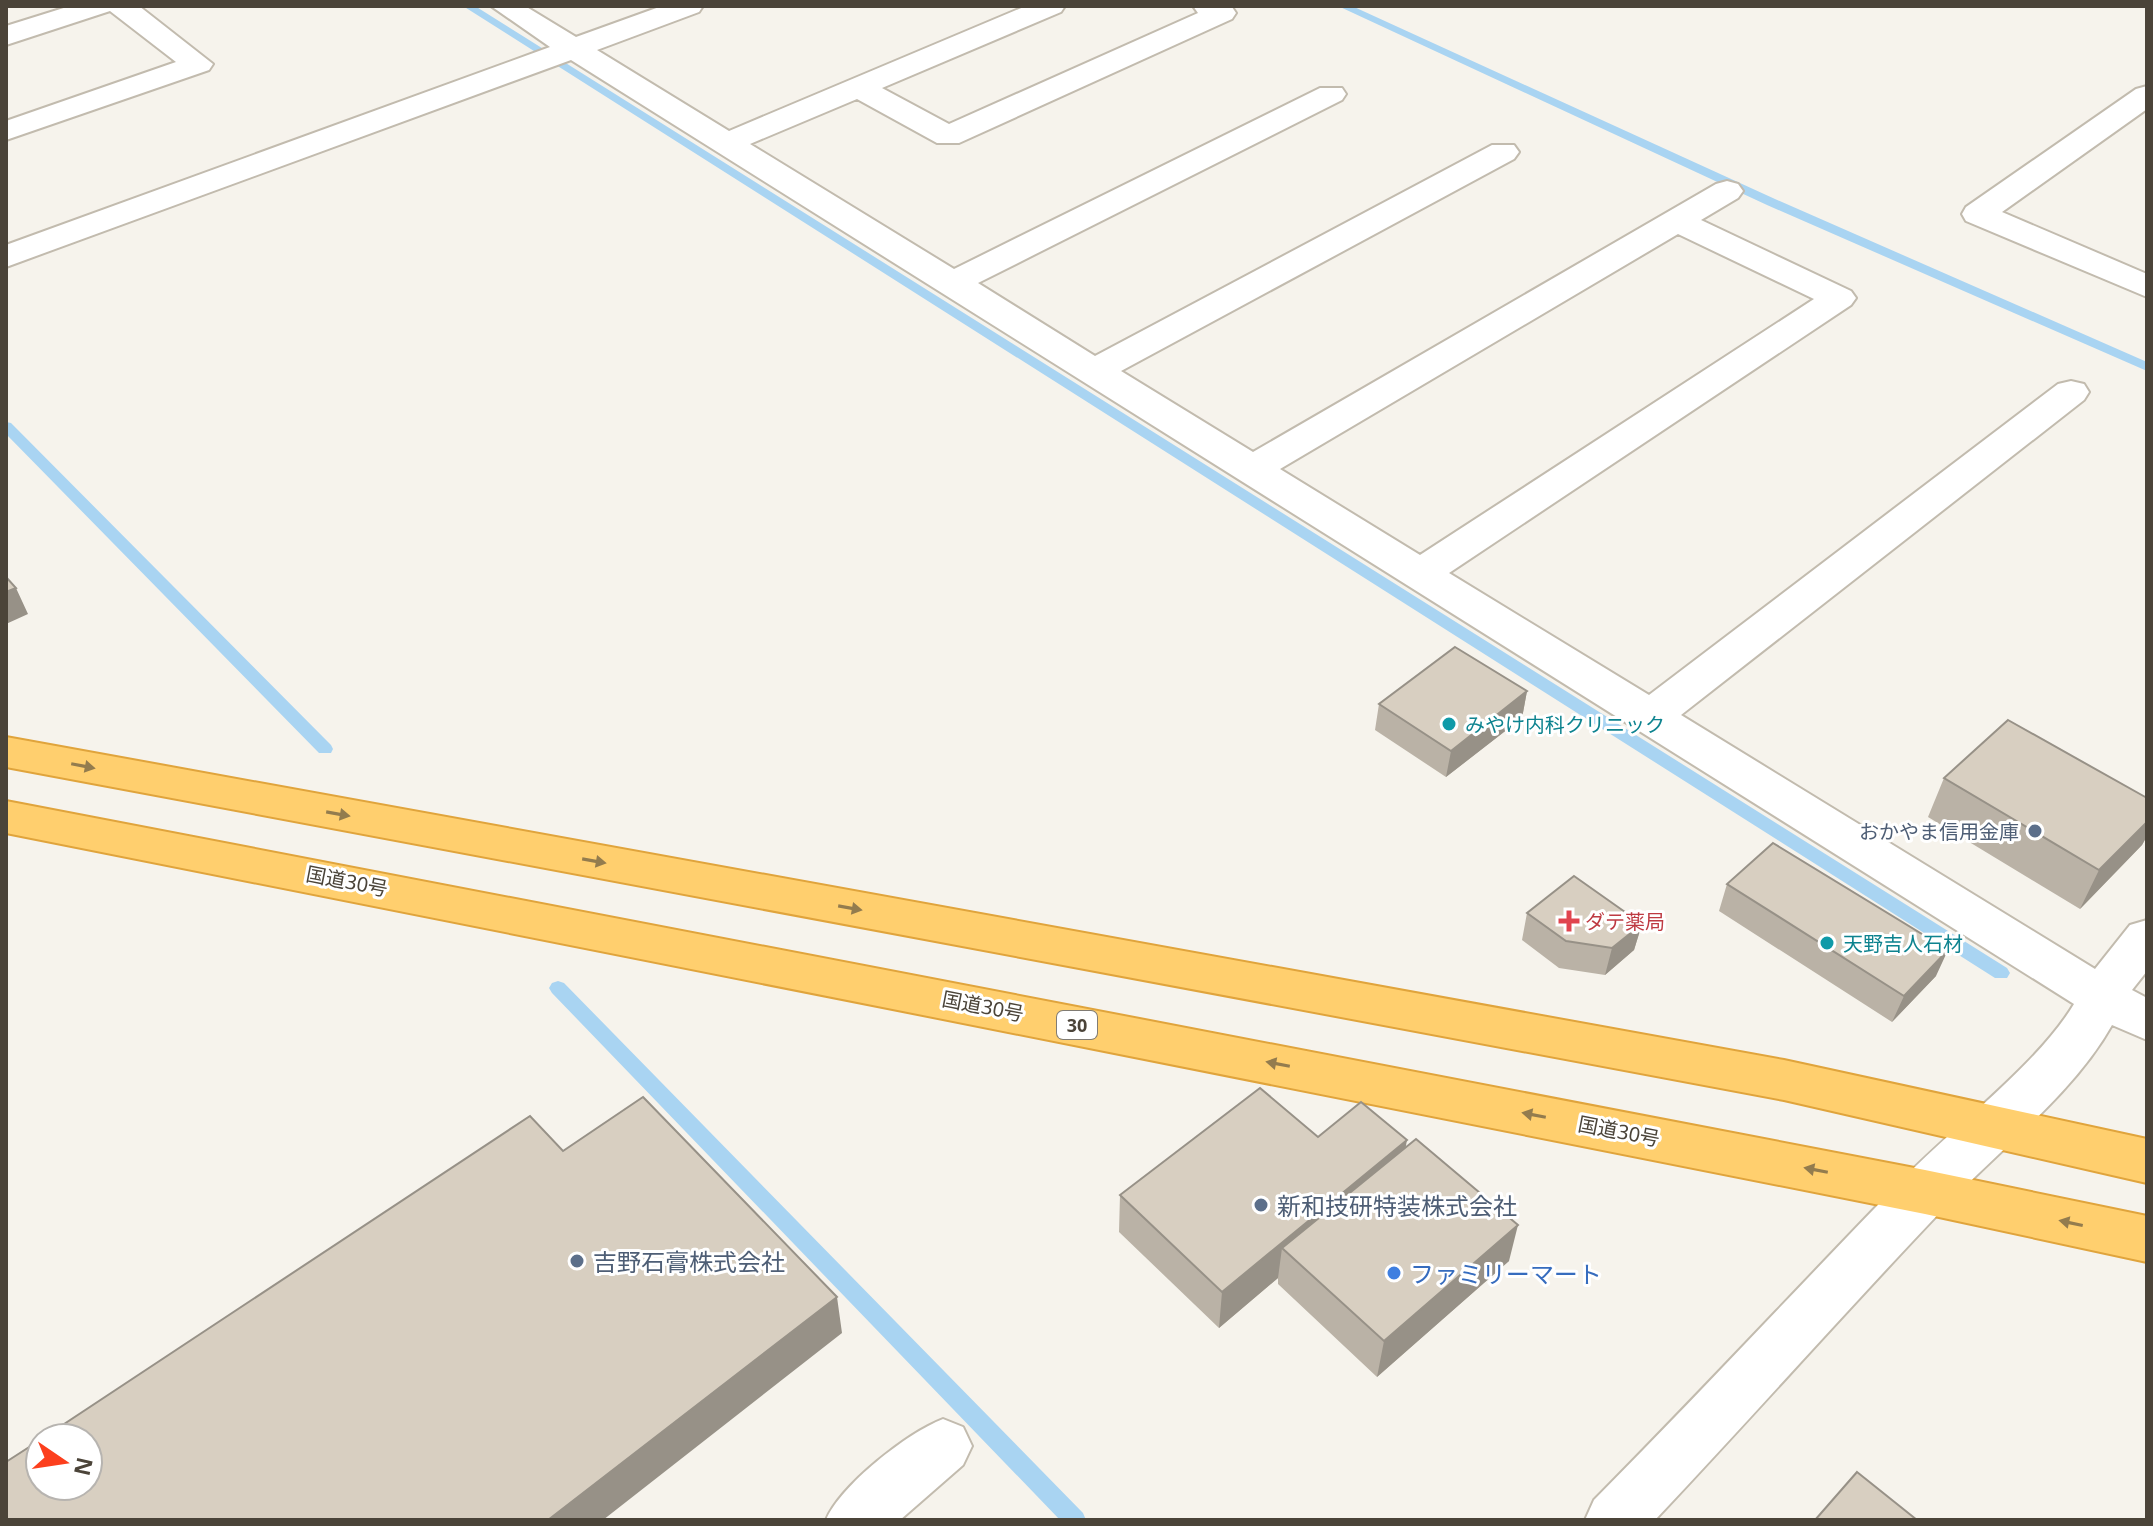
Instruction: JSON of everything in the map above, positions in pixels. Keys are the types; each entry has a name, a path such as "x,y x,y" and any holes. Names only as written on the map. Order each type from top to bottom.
{"highway":[{"path":"6,752 1784,1080 2147,1161"},
{"name":"国道30号","path":"6,817 1925,1192 2147,1239"}],"street":[{"path":"6,36 99,6"},
{"path":"6,131 198,64 121,6"},
{"path":"505,6 556,54 724,144 2102,997 2147,1021"},
{"path":"6,257 689,6"},
{"path":"724,144 1051,6"},
{"path":"859,88 948,136 1222,13 1207,6"},
{"path":"950,284 1331,94"},
{"path":"2147,95 1978,214 2147,287"},
{"path":"1092,372 1503,152"},
{"path":"1250,470 1727,191"},
{"path":"1419,574 1839,298 1677,221"},
{"path":"1649,717 2071,392"},
{"path":"1615,1520 1790,1339 1925,1192 2038,1081 2076,1038 2120,969 2147,938"},
{"path":"856,1520 943,1446"}],"building":[{"path":"6,577 16,588 6,592"},
{"path":"1455,647 1527,691 1451,751 1379,704"},
{"path":"2008,720 2147,798 2147,822 2099,870 1944,778"},
{"path":"1773,843 1948,950 1904,996 1727,884"},
{"path":"1574,876 1642,924 1612,948 1566,941 1527,913"},
{"name":"新和技研特装株式会社","path":"1260,1088 1318,1137 1361,1102 1407,1140 1222,1292 1120,1195"},
{"name":"吉野石膏株式会社","path":"643,1097 837,1297 548,1520 6,1520 6,1462 24,1450 24,1502 104,1502 104,1422 67,1422 530,1116 563,1151"},
{"name":"ファミリーマート","path":"1416,1139 1518,1225 1384,1341 1282,1248"},
{"path":"1857,1472 1917,1520 1815,1520"}],"waterway":[{"path":"468,6 2001,973"},
{"path":"1343,6 1771,202 2147,367"},
{"path":"6,426 325,749"},
{"path":"558,988 1075,1520"}],"place":[{"name":"みやけ内科クリニック","path":"1449,724"},
{"name":"おかやま信用金庫","path":"2035,831"},
{"name":"ダテ薬局","path":"1569,921"},
{"name":"天野吉人石材","path":"1827,943"},
{"name":"新和技研特装株式会社","path":"1261,1205"},
{"name":"吉野石膏株式会社","path":"577,1261"},
{"name":"ファミリーマート","path":"1394,1273"}]}
